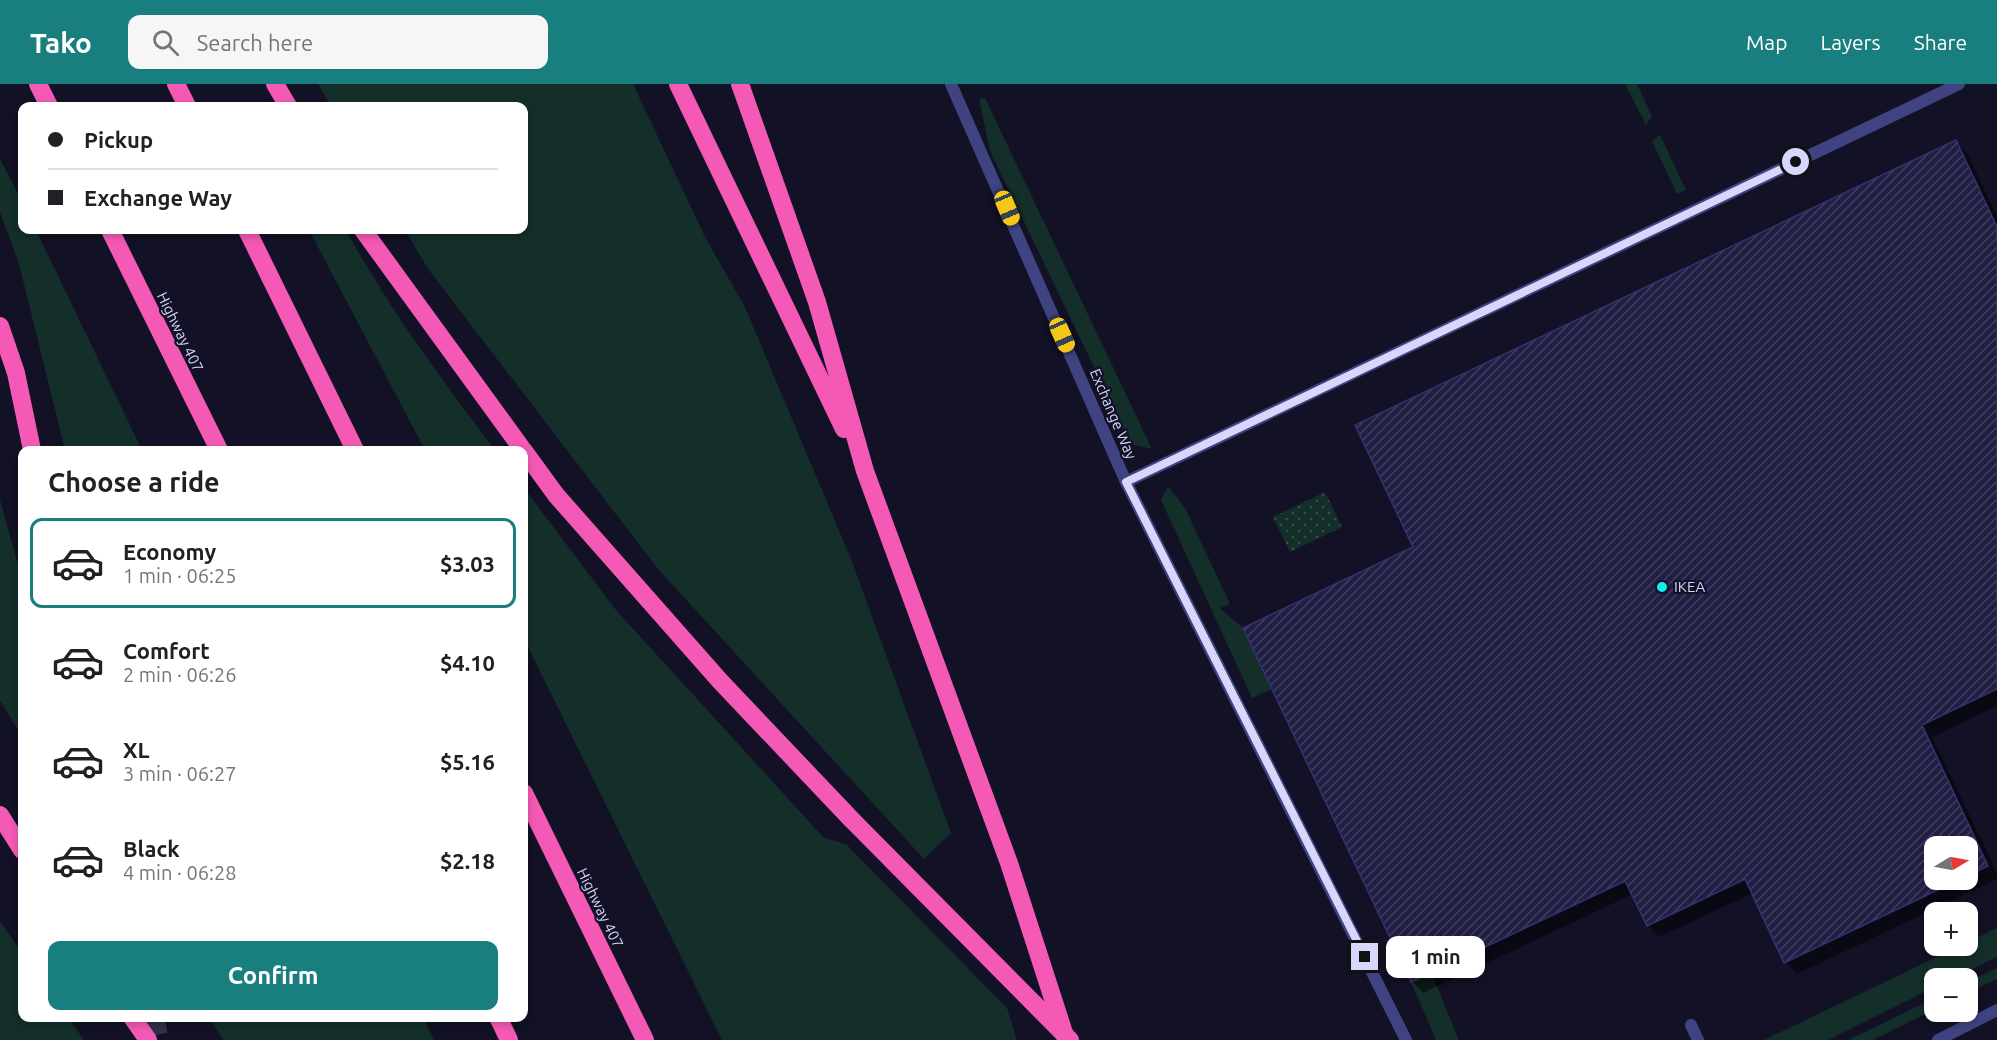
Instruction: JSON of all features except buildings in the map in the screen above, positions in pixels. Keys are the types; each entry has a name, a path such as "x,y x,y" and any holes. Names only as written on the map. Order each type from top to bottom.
{"highway":[{"path":"38,84 47,102"},
{"path":"176,84 185,102"},
{"path":"275,84 286,102"},
{"path":"678,84 865,471"},
{"path":"740,84 817,302 865,471 1009,862 1068,1040"},
{"name":"Highway 407","path":"112,234 217,446"},
{"path":"249,234 353,446"},
{"path":"366,234 520,446"},
{"path":"0,326 16,373 31,446"},
{"path":"528,457 556,495 712,672 852,820 1068,1040"},
{"name":"Highway 407","path":"528,801 645,1040"},
{"path":"0,815 18,844"},
{"path":"135,1022 147,1040"},
{"path":"500,1022 509,1040"}],"street":[{"name":"Exchange Way","path":"951,84 1126,482 1406,1040"},
{"path":"1126,482 1959,84"},
{"path":"1938,1040 1997,1010"},
{"path":"1691,1025 1698,1040"}],"green space":[{"path":"318,84 633,84 706,239 745,307 851,559 951,833 924,859 658,569 428,269 407,234 528,234 528,102 329,102"},
{"path":"1625,84 1637,84 1652,116 1646,125"},
{"path":"985,98 1152,449 1131,444 990,151 979,99"},
{"path":"1660,135 1686,190 1677,194 1652,141"},
{"path":"0,159 18,193 18,234 38,234 140,446 64,446 19,264 0,212"},
{"path":"311,234 348,234 379,287 416,342 492,446 423,446"},
{"path":"1168,486 1185,508 1230,604 1220,608 1243,628 1272,689 1252,698 1161,500"},
{"path":"1325,492 1342,527 1290,552 1273,517"},
{"path":"528,493 616,610 824,838 846,844 1007,1008 1017,1040 722,1040 528,647"},
{"path":"0,500 18,564 18,730 0,701"},
{"path":"0,921 18,947 18,1022 71,1022 84,1040 0,1040"},
{"path":"1997,928 1997,957 1974,968 1924,968 1924,992 1828,1040 1764,1040 1939,956 1978,956 1978,937"},
{"path":"1997,968 1997,979 1978,988 1978,977"},
{"path":"1431,972 1459,1040 1436,1040 1411,982"},
{"path":"1924,1003 1924,1014 1873,1040 1848,1040"},
{"path":"212,1022 425,1022 434,1040 223,1040"}],"tunnel":[{"path":"156,1022 160,1040"}],"place":[{"name":"IKEA","path":"1662,587"}],"route":[{"path":"1365,957 1126,482 1796,162"}]}
